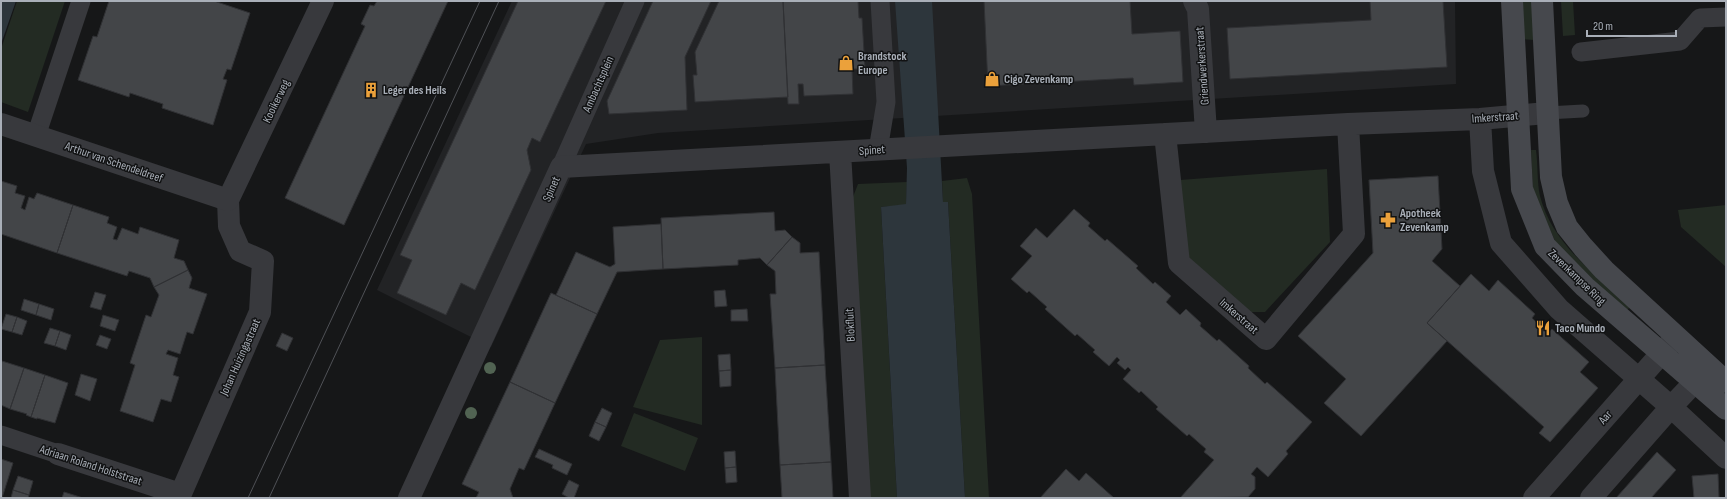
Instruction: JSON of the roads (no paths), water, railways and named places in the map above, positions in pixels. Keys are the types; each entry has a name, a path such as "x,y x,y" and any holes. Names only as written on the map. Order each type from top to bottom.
{"main road":[{"name":"Zevenkampse Ring","path":"1512,1 1522,189 1545,246 1585,287 1662,353 1702,374 1726,382"},
{"name":"Zevenkampse Ring","path":"1542,1 1551,177 1557,203 1567,227 1604,270 1676,336 1726,409"}],"street":[{"path":"36,136 81,1"},
{"name":"Kooikerweg","path":"228,200 323,1"},
{"name":"Ambachtsplein","path":"561,167 635,1"},
{"path":"878,150 886,102 880,1"},
{"name":"Griendwerkerstraat","path":"1194,1 1198,9 1206,132"},
{"path":"1581,52 1680,41 1700,18 1726,18"},
{"name":"Imkerstraat","path":"944,146 1480,118 1547,113"},
{"path":"1480,118 1483,171 1501,243 1559,309 1638,380 1671,407 1726,458"},
{"name":"Arthur van Schendeldreef","path":"1,124 228,200"},
{"name":"Imkerstraat","path":"1165,134 1179,263 1266,339 1354,234 1348,124"},
{"name":"Spinet","path":"409,498 561,167 944,146"},
{"name":"Blokfluit","path":"840,152 860,498"},
{"name":"Johan Huizingastraat","path":"179,496 260,312 264,261 240,251 228,226 228,200"},
{"name":"Aar","path":"1534,498 1676,336"},
{"path":"1592,498 1671,407 1702,374"},
{"name":"Adriaan Roland Holststraat","path":"1,435 179,496"}],"lane":[{"path":"1547,113 1583,112"}],"tram line":[{"path":"248,498 480,1"},
{"path":"269,498 499,1"}],"place":[{"name":"Brandstock Europe","path":"846,63"},
{"name":"Cigo Zevenkamp","path":"992,79"},
{"name":"Leger des Heils","path":"371,90"},
{"name":"Apotheek Zevenkamp","path":"1388,220"},
{"name":"Taco Mundo","path":"1543,328"}]}
